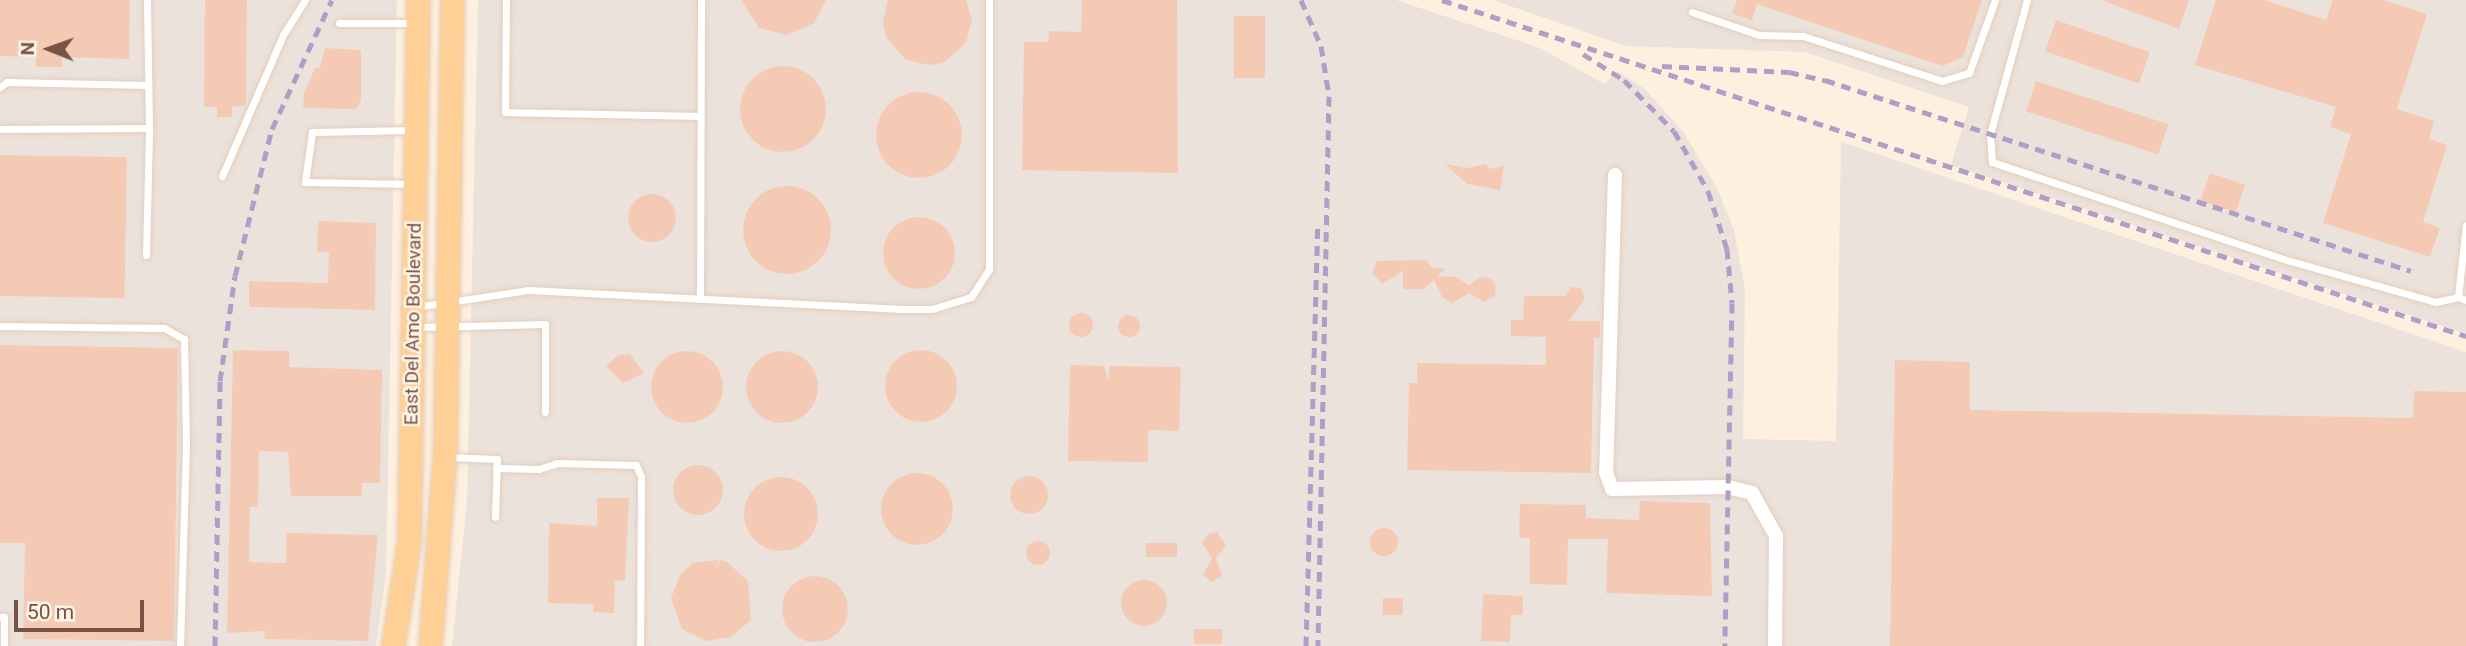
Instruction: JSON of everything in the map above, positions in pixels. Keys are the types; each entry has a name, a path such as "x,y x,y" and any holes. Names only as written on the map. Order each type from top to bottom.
{"main road":[{"name":"East Del Amo Boulevard","path":"393,646 409,540 418,0"},
{"name":"East Del Amo Boulevard","path":"430,646 444,456 452,0"}],"street":[{"path":"1615,175 1606,472 1612,489 1728,488 1752,494 1776,537 1776,646"}],"lane":[{"path":"146,255 148,0"},
{"path":"222,176 283,35 305,0"},
{"path":"506,0 505,112 698,116"},
{"path":"700,299 698,116 701,0"},
{"path":"411,317 447,316 495,291 528,290 898,309 932,309 971,297 989,269 989,0"},
{"path":"1692,12 1759,35 1803,36 1942,81 1969,74 1995,0"},
{"path":"2027,0 1990,134 1992,162 2283,259 2436,302 2462,298 2466,225"},
{"path":"340,23 418,23"},
{"path":"0,87 7,82 148,85"},
{"path":"0,129 149,128"},
{"path":"416,184 305,182 312,132 417,130"},
{"path":"411,317 447,316 545,324 544,412"},
{"path":"0,326 164,328 184,339 186,445 180,646"},
{"path":"444,456 497,458 495,517"},
{"path":"496,468 539,469 557,463 636,465 641,477 640,646"},
{"path":"0,617 4,617 5,646"}],"shaded area":[{"path":"0,0 397,0 386,575 376,646 0,646"},
{"path":"478,0 1396,0 1540,48 1604,84 1617,71 1645,89 1684,133 1717,188 1734,230 1745,290 1743,439 1836,441 1841,142 2466,352 2466,646 452,646 467,501"},
{"path":"1493,0 2466,0 2466,334 1951,165 1969,107 1805,52 1626,46"}],"building":[{"path":"0,0 130,0 129,59 62,57 62,67 36,67 36,57 0,56"},
{"path":"205,0 247,0 246,105 232,107 232,117 217,117 217,107 204,107"},
{"path":"741,0 826,0 814,23 787,35 759,28"},
{"path":"888,0 966,0 972,20 966,43 943,63 928,65 906,60 886,37 883,22"},
{"path":"1082,0 1177,0 1178,173 1022,170 1024,42 1048,42 1049,31 1081,32"},
{"path":"1737,0 1982,0 1963,57 1942,66 1757,4 1752,20 1732,14"},
{"path":"2101,0 2189,0 2179,29"},
{"path":"2216,0 2264,0 2326,20 2333,0 2383,0 2427,14 2397,109 2434,121 2429,139 2447,145 2423,222 2440,228 2430,257 2323,223 2351,134 2330,127 2336,107 2195,65"},
{"path":"1234,16 1265,16 1265,78 1234,78"},
{"path":"2056,20 2150,52 2139,83 2045,51"},
{"path":"325,48 361,50 361,101 356,109 303,108 304,93 315,68 320,68"},
{"path":"783,66 807,73 819,85 826,109 819,133 807,145 783,152 759,145 747,133 740,109 747,85 759,73"},
{"path":"2036,81 2168,124 2158,154 2026,111"},
{"path":"919,92 936,95 950,104 959,118 962,135 959,152 950,166 936,175 919,178 902,175 888,166 879,152 876,135 879,118 888,104 902,95"},
{"path":"0,155 127,157 125,298 0,296"},
{"path":"1445,164 1468,168 1485,164 1491,169 1504,166 1500,190 1467,184"},
{"path":"2210,173 2245,185 2236,212 2201,200"},
{"path":"787,186 804,189 818,199 828,213 831,230 828,247 818,261 804,271 787,274 770,271 756,261 746,247 743,230 746,213 756,199 770,189"},
{"path":"652,194 669,201 676,218 669,235 652,242 635,235 628,218 635,201"},
{"path":"919,217 939,223 949,233 955,253 949,273 939,283 919,289 899,283 889,273 883,253 889,233 899,223"},
{"path":"318,221 376,223 375,310 249,307 249,281 328,283 329,252 317,252"},
{"path":"1426,260 1432,268 1445,269 1437,276 1456,277 1469,285 1480,277 1490,278 1496,285 1495,296 1484,302 1469,293 1452,303 1442,297 1434,280 1424,289 1403,289 1403,271 1382,284 1372,273 1377,261"},
{"path":"1571,287 1581,288 1585,298 1569,321 1600,321 1600,338 1594,338 1591,473 1407,470 1409,383 1417,383 1417,363 1546,365 1546,337 1511,336 1511,320 1523,320 1524,296 1565,296"},
{"path":"1081,313 1089,317 1093,325 1089,333 1081,337 1073,333 1069,325 1073,317"},
{"path":"1125,315 1133,315 1140,322 1140,330 1133,337 1125,337 1118,330 1118,322"},
{"path":"0,345 178,348 174,641 23,639 25,543 0,543"},
{"path":"233,350 289,351 289,367 382,370 380,483 362,483 362,496 291,496 288,452 259,451 258,507 250,507 249,562 286,563 286,533 378,535 368,641 264,639 265,631 227,633"},
{"path":"914,350 928,350 947,360 957,379 957,393 947,412 928,422 914,422 895,412 885,393 885,379 895,360"},
{"path":"687,351 701,354 713,361 720,373 723,387 720,401 713,413 701,420 687,423 673,420 661,413 654,401 651,387 654,373 661,361 673,354"},
{"path":"782,351 802,357 812,367 818,387 812,407 802,417 782,423 762,417 752,407 746,387 752,367 762,357"},
{"path":"630,354 644,373 623,383 606,366 618,355"},
{"path":"1895,360 1970,362 1970,410 2413,418 2414,391 2466,392 2466,646 1890,646"},
{"path":"1070,365 1104,366 1108,380 1110,366 1181,367 1179,431 1148,430 1148,462 1068,461"},
{"path":"698,465 716,472 723,490 716,508 698,515 680,508 673,490 680,472"},
{"path":"917,473 937,479 947,489 953,509 947,529 937,539 917,545 897,539 887,529 881,509 887,489 897,479"},
{"path":"1029,476 1043,481 1048,495 1043,509 1029,514 1015,509 1010,495 1015,481"},
{"path":"781,477 795,480 807,488 815,500 818,514 815,528 807,540 795,548 781,551 767,548 755,540 747,528 744,514 747,500 755,488 767,480"},
{"path":"597,498 629,498 625,581 615,580 614,613 593,612 593,604 548,603 549,523 597,526"},
{"path":"1640,501 1710,503 1712,596 1606,593 1608,539 1568,539 1567,585 1530,584 1530,538 1519,538 1520,504 1586,505 1586,518 1639,520"},
{"path":"1384,528 1394,532 1398,542 1394,552 1384,556 1374,552 1370,542 1374,532"},
{"path":"1217,532 1226,545 1216,558 1222,576 1212,582 1203,575 1212,558 1202,543 1208,534"},
{"path":"1038,541 1047,544 1050,553 1047,562 1038,565 1029,562 1026,553 1029,544"},
{"path":"1146,543 1177,543 1177,557 1146,557"},
{"path":"718,560 717,568 720,560 727,562 748,581 751,620 731,637 706,641 682,629 671,598 680,575 693,563"},
{"path":"821,576 839,585 846,596 846,622 839,633 828,640 809,642 791,633 784,622 782,603 791,585 802,578"},
{"path":"1144,580 1160,587 1167,603 1160,619 1144,626 1128,619 1121,603 1128,587"},
{"path":"1483,594 1523,596 1523,615 1511,615 1510,642 1481,641"},
{"path":"1383,598 1403,598 1403,615 1383,615"},
{"path":"1194,629 1222,629 1222,644 1194,644"}],"railway":[{"path":"215,646 220,381 235,276 272,129 332,0"},
{"path":"1301,0 1321,46 1329,96 1318,646"},
{"path":"1442,0 2466,336"},
{"path":"1583,54 1624,80 1674,131 1708,191 1727,249 1732,303 1725,646"},
{"path":"1662,66 1789,72 1825,80 2411,271"},
{"path":"1306,646 1318,223"}]}
